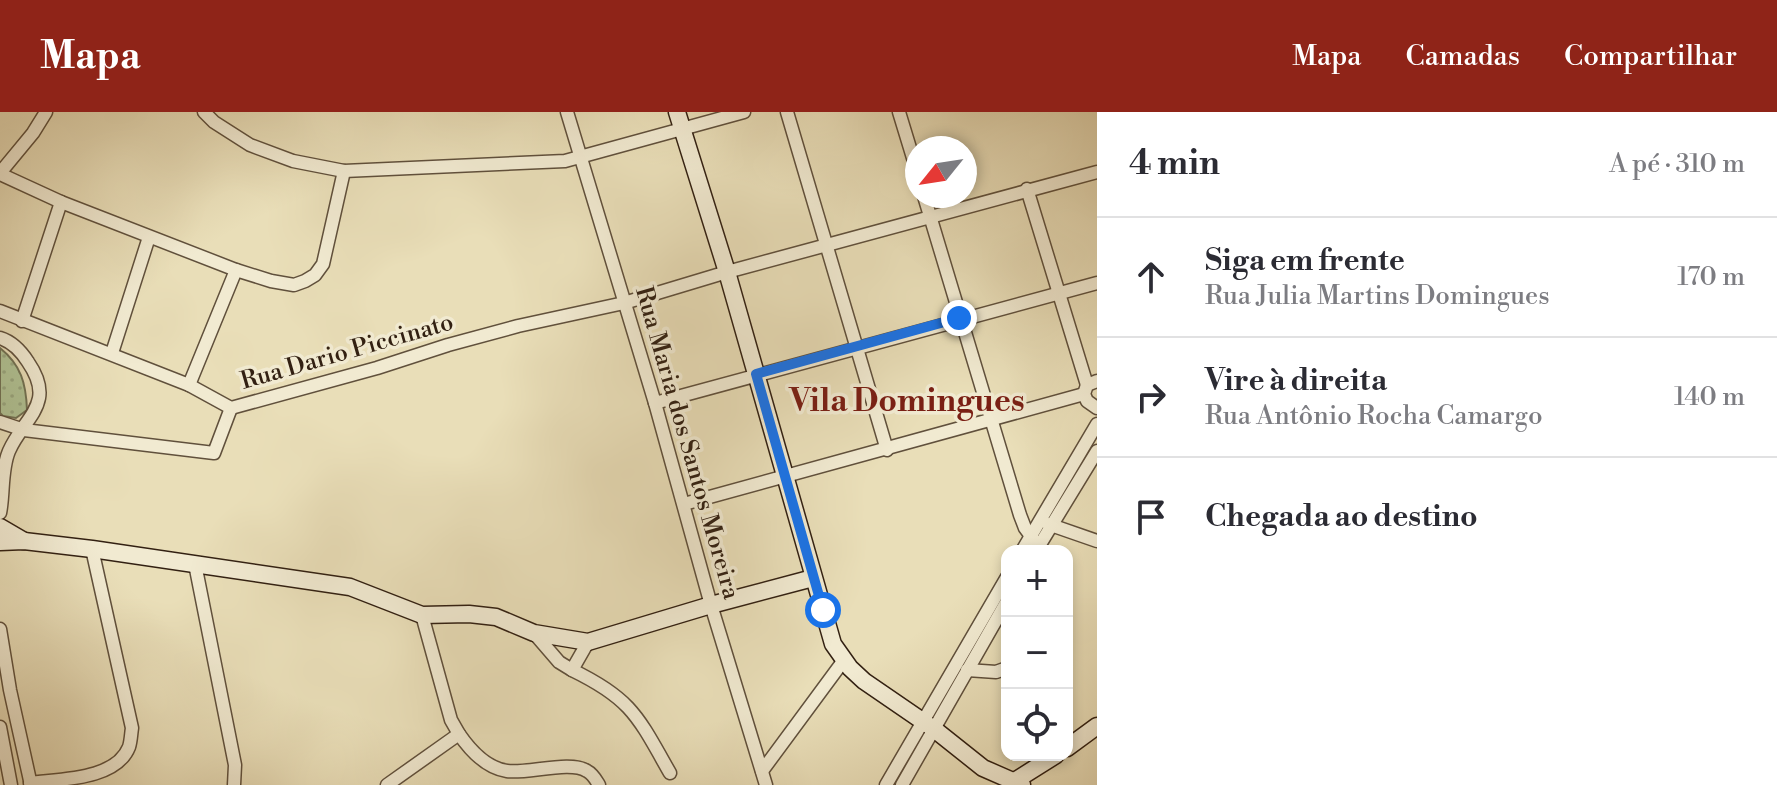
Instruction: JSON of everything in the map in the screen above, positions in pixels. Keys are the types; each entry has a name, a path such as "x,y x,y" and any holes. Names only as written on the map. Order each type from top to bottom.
{"street":[{"path":"46,112 0,173 61,202 271,281 294,285 315,275 323,264 344,171"},
{"path":"204,112 250,145 293,161 344,171 500,165 581,158 744,112"},
{"name":"Rua Maria dos Santos Moreira","path":"567,112 766,785"},
{"path":"677,112 727,272 833,644 864,681 983,768 1017,783 1048,761"},
{"path":"787,112 887,450"},
{"path":"899,112 906,136"},
{"name":"Rua Dario Piccinato","path":"0,325 22,321 112,353 189,385 231,408 462,341 624,303 1097,172"},
{"path":"1027,189 1089,387 1087,401 1097,408"},
{"path":"0,311 22,321 61,202"},
{"path":"927,208 1020,515 1035,545"},
{"path":"112,353 149,237"},
{"path":"189,385 236,270"},
{"path":"655,403 1058,291 1097,283"},
{"path":"0,338 20,350 33,369 40,398 36,412 8,454 0,513"},
{"path":"684,504 990,421 1089,387"},
{"path":"0,422 24,430 214,453 231,408"},
{"path":"1035,545 1097,424"},
{"path":"1047,524 1097,451"},
{"path":"1047,524 1097,541"},
{"path":"0,527 24,541"},
{"path":"0,542 24,541 92,549 350,587 422,615 496,617 534,633 588,642 813,578"},
{"path":"0,629 30,784 101,772 121,760 129,747 132,728 92,549"},
{"path":"195,564 235,765 234,785"},
{"path":"902,785 928,726 1001,588"},
{"path":"886,785 967,670 1001,611"},
{"path":"422,615 451,720 471,751 490,765 506,771 581,768 593,775 599,785"},
{"path":"534,633 559,662 621,698 637,715 670,773"},
{"path":"572,670 588,642"},
{"path":"762,771 844,660"},
{"path":"967,670 1001,670"},
{"path":"0,727 11,785"},
{"path":"1073,744 1097,727"},
{"path":"387,785 459,734"}],"green space":[{"path":"0,348 18,368 24,383 27,410 16,418 0,413"}],"district":[{"name":"Vila Domingues","path":"907,401"}],"route":[{"path":"823,610 756,374 959,318"}]}
